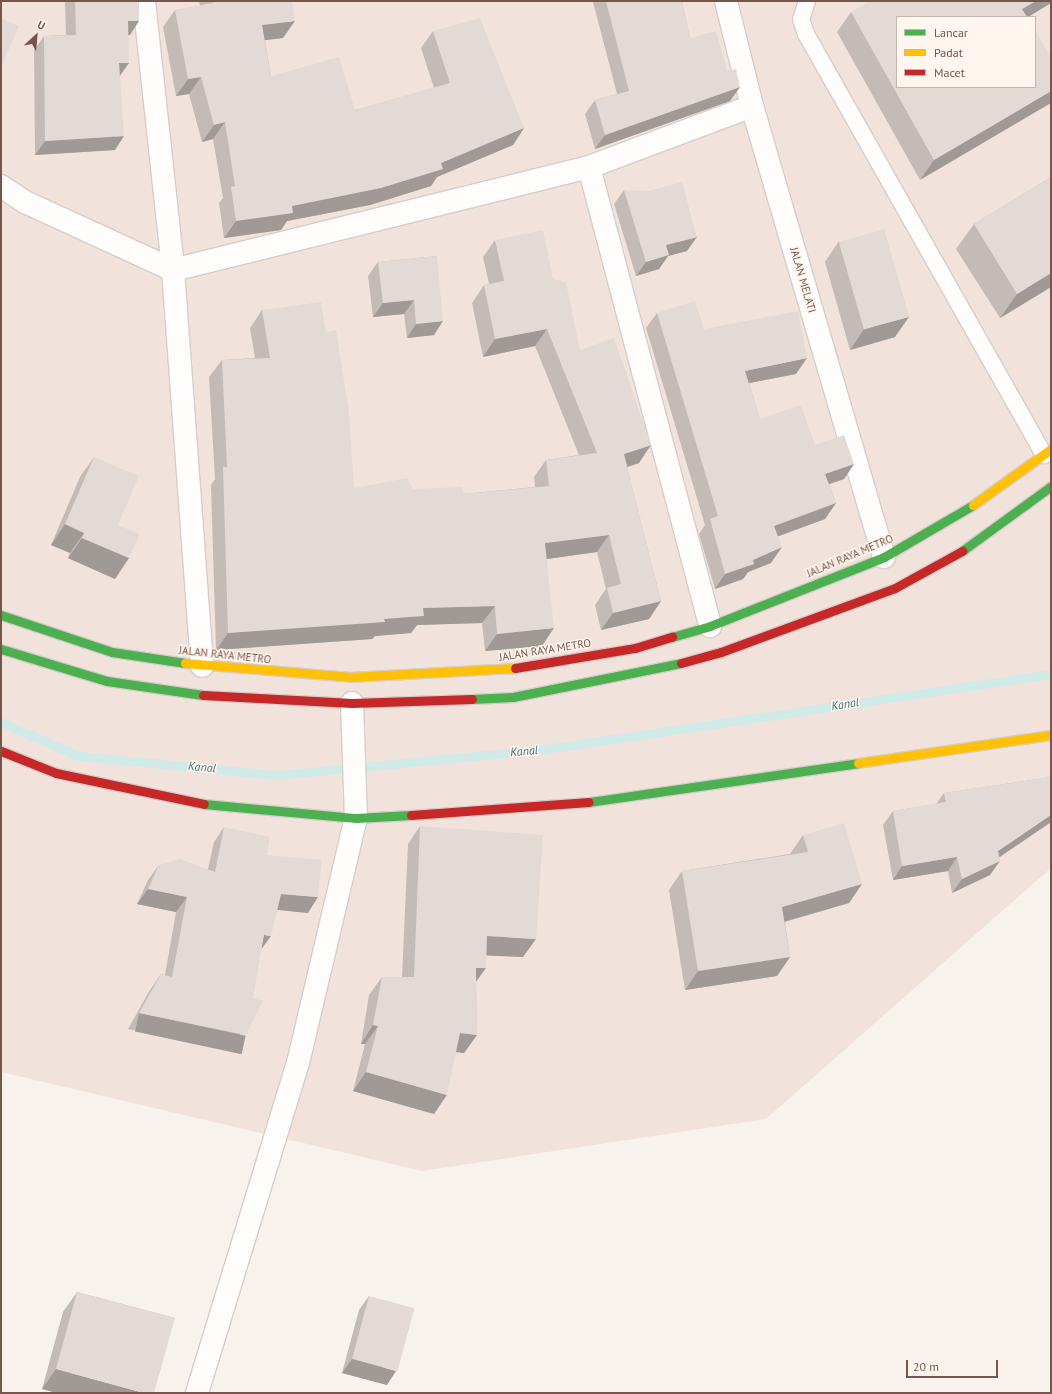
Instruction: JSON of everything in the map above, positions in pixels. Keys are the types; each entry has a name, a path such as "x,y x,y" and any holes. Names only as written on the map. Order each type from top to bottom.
{"main road":[{"name":"JALAN RAYA METRO","path":"1,614 112,652 202,666 350,677 511,669 635,648 710,626 884,557 960,514 1047,452"},
{"path":"1,649 107,681 197,695 352,703 513,697 643,673 721,652 895,588 980,541 1051,486"},
{"path":"1,751 56,773 221,808 356,818 572,805 1051,735"}],"street":[{"path":"144,1 173,270 202,666"},
{"name":"JALAN MELATI","path":"726,1 752,106 884,557"},
{"path":"1,186 25,202 173,270 589,167 752,106"},
{"path":"589,167 710,626"},
{"path":"197,1393 298,1063 356,818 352,740 352,703"}],"lane":[{"path":"808,1 801,19 806,34 1047,452"}],"shaded area":[{"path":"1,1 1051,1 1051,868 766,1119 422,1171 1,1072"}],"building":[{"path":"75,1 139,1 139,21 128,21 129,63 119,63 124,136 45,141 44,36 76,35"},
{"path":"213,1 292,1 295,21 262,25 271,76 339,57 355,110 450,83 433,31 480,18 524,128 441,163 443,169 381,188 292,206 293,213 236,221 231,187 235,186 225,122 214,125 201,77 188,79 175,10 213,3"},
{"path":"606,1 682,1 690,38 716,31 727,71 736,69 740,87 605,135 595,100 629,91"},
{"path":"870,1 1036,1 1022,9 1026,16 896,16 896,88 1036,88 1036,32 1051,57 1051,91 934,160 851,12"},
{"path":"1,18 19,26 1,67"},
{"path":"1051,177 1051,273 1017,294 974,224"},
{"path":"682,182 697,237 666,245 669,255 646,262 624,190 648,191"},
{"path":"884,229 909,316 864,329 839,242"},
{"path":"543,230 553,279 566,282 580,350 614,338 651,445 624,454 661,601 613,613 607,588 621,584 609,535 545,543 554,628 497,634 495,606 423,608 424,616 384,619 385,622 228,633 223,467 227,467 222,360 270,358 262,310 321,302 326,332 336,330 349,412 354,488 407,478 413,489 462,487 463,494 549,486 546,460 597,453 547,329 495,339 484,285 504,281 495,240"},
{"path":"437,256 443,321 416,324 414,300 383,303 378,262"},
{"path":"695,301 704,329 798,311 807,358 745,371 760,419 801,405 815,445 844,435 854,464 825,474 836,503 774,526 782,547 753,560 754,564 725,574 710,519 718,516 657,313"},
{"path":"94,457 139,476 118,525 140,534 129,558 82,538 84,533 65,524"},
{"path":"1051,777 1051,815 998,851 1000,861 962,879 957,857 902,866 893,811 946,802 944,793"},
{"path":"844,823 862,884 782,907 790,957 698,971 682,871 808,852 803,835"},
{"path":"420,826 543,835 536,939 487,936 486,968 476,968 477,1035 460,1033 447,1095 366,1072 378,1026 373,1025 382,977 414,977"},
{"path":"224,827 270,837 267,855 322,860 318,897 281,894 271,936 264,935 253,998 263,1001 246,1035 139,1013 161,974 172,977 187,897 148,889 159,865 180,859 215,872"},
{"path":"77,1292 175,1318 154,1393 144,1393 56,1369"},
{"path":"369,1296 414,1308 398,1371 352,1359"}],"waterway":[{"name":"Kanal","path":"1,722 79,756 278,775 546,749 1051,674"}],"traffic: fast":[{"path":"962,551 1051,486"},
{"path":"672,637 710,626 884,557 973,505"},
{"path":"1,615 112,652 185,663"},
{"path":"1,649 107,681 203,695"},
{"path":"472,699 513,697 681,663"},
{"path":"589,802 858,763"},
{"path":"204,804 356,818 411,815"}],"traffic: slow":[{"path":"973,505 1051,449"},
{"path":"185,663 350,677 515,668"},
{"path":"858,763 1051,735"}],"traffic: jam":[{"path":"681,663 721,652 895,588 962,551"},
{"path":"515,668 635,648 672,637"},
{"path":"203,695 352,703 472,699"},
{"path":"1,751 56,773 204,804"},
{"path":"411,815 589,802"}]}
